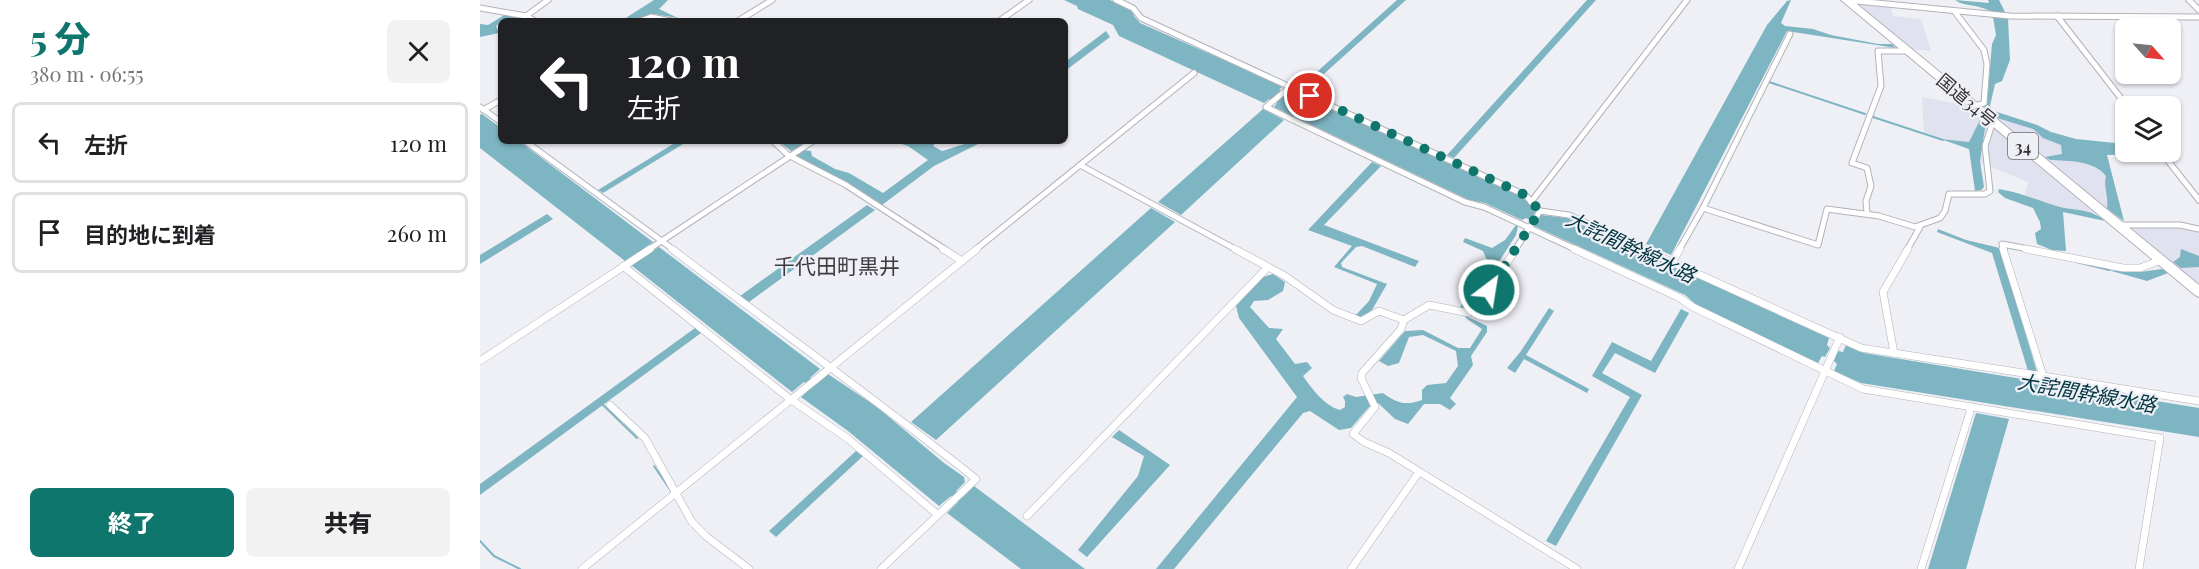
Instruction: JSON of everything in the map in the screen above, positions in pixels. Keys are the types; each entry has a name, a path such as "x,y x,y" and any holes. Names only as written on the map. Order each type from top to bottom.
{"highway":[{"name":"国道34号","path":"1846,0 2199,292"}],"street":[{"path":"526,16 549,0"},
{"path":"743,18 772,0"},
{"path":"1003,18 1029,0"},
{"path":"1116,0 1133,8 1142,18 1288,89 1525,195 1540,211 1569,215 1861,348 2199,401"},
{"path":"1531,202 1688,0"},
{"path":"1846,0 1877,1 1955,12 2010,16 2199,17"},
{"path":"2189,0 2199,10"},
{"path":"480,8 530,18"},
{"path":"1955,12 1984,50 1987,64 1984,103 1975,106"},
{"path":"2057,16 2119,96"},
{"path":"1673,261 1703,208 1790,34"},
{"path":"1867,213 1866,201 1870,191 1868,168 1852,163 1881,86 1878,51 1908,51"},
{"path":"582,569 1194,73"},
{"path":"1288,89 1266,108 1465,202 1529,224 1863,389 2160,438 2139,569"},
{"path":"481,110 498,102"},
{"path":"481,110 498,120"},
{"path":"1894,353 1883,292 1920,227 1940,218 1945,212 1949,194 1985,194 1990,191 1984,162 1989,128 1993,121"},
{"path":"529,144 662,241 829,368 878,401 976,479 880,569"},
{"path":"778,144 846,185 962,261"},
{"path":"480,361 809,144"},
{"path":"2170,162 2199,200"},
{"path":"1080,165 1285,276 1333,310 1361,321 1379,311 1404,320"},
{"path":"1703,208 1818,245 1827,209 1867,213 1920,227"},
{"path":"1540,211 1529,224 1482,302 1469,313 1429,305 1404,320 1401,329 1362,373 1361,378 1375,407 1353,434 1364,442 1389,453 1577,569"},
{"path":"2119,225 2180,225 2199,229"},
{"path":"2043,376 2002,244 2123,268 2140,268 2161,260"},
{"path":"623,266 790,399 847,438 938,515"},
{"path":"1027,516 1267,268"},
{"path":"1738,569 1840,337"},
{"path":"610,405 645,438 692,522 707,537 749,569"},
{"path":"1922,569 1970,412 1969,406"},
{"path":"1351,569 1419,472"}],"shaded area":[{"path":"1852,0 1891,5 1893,16 1921,19 1931,51 1909,49"},
{"path":"1922,97 1990,110 2063,141 2110,172 2113,211 2090,214 2024,199 2028,182 1976,161 1969,149 1924,134"},
{"path":"2193,224 2199,227 2199,286 2124,225"}],"water":[{"path":"654,0 668,0 659,9 678,18 653,14 642,18 626,18"},
{"path":"1064,0 1110,0 1132,11 1140,23 1283,86 1279,90 1288,94 1292,91 1520,195 1534,208 1532,210 1541,215 1567,218 1829,338 1827,345 1830,348 1818,363 1701,309 1685,295 1534,226 1535,223 1526,218 1522,220 1485,203 1469,200 1274,107 1277,103 1269,99 1264,103 1119,36 1113,25"},
{"path":"1397,0 1406,0 1305,91 1299,88"},
{"path":"1587,0 1596,0 1454,158 1447,155"},
{"path":"1791,0 1781,23 1785,26 1813,29 1878,44 1892,44 1896,48 1787,31 1671,255 1646,244 1767,25 1787,1"},
{"path":"1955,0 1989,3 1988,0 1999,0 2005,17 2008,19 2010,60 2002,81 1995,84 1990,106 1994,111 2076,139 2115,143 2115,155 2107,155 2124,221 2107,209 2106,176 2101,171 2080,162 2050,160 2045,157 2062,154 2061,145 2043,138 2033,129 1994,117 1984,107 1987,103 1992,44 1996,35 1993,17 1997,16 1985,9"},
{"path":"506,14 522,18 499,18"},
{"path":"498,19 496,26 498,33 480,37 480,24 488,25"},
{"path":"1106,31 1110,37 1068,69 1068,60"},
{"path":"1263,109 1284,120 1181,215 1158,202"},
{"path":"482,114 498,126 498,144 523,144 653,242 642,250 647,254 659,247 820,369 810,378 817,384 828,374 877,407 964,477 965,482 956,491 963,497 974,486 1085,569 1021,569 947,513 958,502 951,496 939,506 848,431 801,397 812,387 804,382 792,392 631,265 643,257 638,252 625,261 480,148 480,115"},
{"path":"1981,118 1986,121 1980,161 1984,187 1975,191 1969,149 1941,139 1969,142"},
{"path":"673,144 683,144 603,193 598,190"},
{"path":"783,144 804,144 802,150 811,151 812,156 835,169 849,173 883,193 928,160 902,144 935,144 933,146 942,151 965,144 978,144 934,166 882,205"},
{"path":"1372,162 1381,166 1324,225 1419,261 1415,267 1362,246 1356,247 1341,263 1342,267 1387,284 1372,310 1361,318 1355,316 1369,301 1377,284 1334,267 1352,246 1308,230"},
{"path":"1999,189 2060,207 2089,212 2105,221 2063,212 2066,251 2052,250 2037,244 2035,233 2041,229 2033,208 2005,198 1998,192"},
{"path":"867,205 875,210 749,302 740,296"},
{"path":"1151,208 1175,222 936,440 911,422"},
{"path":"547,214 553,219 480,264 480,255"},
{"path":"1516,225 1518,226 1516,235 1479,293 1464,310 1468,317 1487,326 1487,332 1471,356 1473,365 1450,398 1456,404 1450,410 1440,404 1424,404 1408,424 1395,419 1378,403 1369,407 1351,428 1339,430 1310,411 1303,413 1174,569 1156,569 1297,397 1239,318 1236,306 1263,277 1273,274 1285,282 1283,291 1268,300 1254,301 1250,307 1269,328 1283,329 1276,339 1295,364 1307,362 1312,368 1303,376 1324,401 1340,410 1345,407 1343,397 1347,394 1356,397 1383,393 1401,402 1416,402 1422,400 1422,390 1427,385 1446,383 1458,366 1456,351 1423,335 1409,337 1399,363 1388,366 1379,361 1405,331 1423,330 1458,348 1470,348 1482,329 1467,319 1459,309 1488,263 1483,251 1463,242 1465,238 1492,248 1505,240"},
{"path":"1938,229 1966,240 2000,248 2037,372 2028,371 1992,253 1937,232"},
{"path":"2181,249 2199,256 2199,267 2181,268 2173,262 2180,257"},
{"path":"2162,269 2168,273 2147,281 2108,270 2140,272"},
{"path":"1549,308 1554,311 1526,355 1589,389 1587,393 1524,359 1515,373 1507,368"},
{"path":"1681,309 1689,313 1655,373 1615,353 1602,373 1642,395 1556,546 1546,541 1630,397 1592,376 1612,342 1651,361"},
{"path":"695,328 701,333 480,495 480,484"},
{"name":"大詫間幹線水路","path":"1846,345 1864,353 2199,408 2199,437 1861,383 1834,371 1837,364 1834,361 1838,351 1843,352"},
{"path":"1976,413 2009,419 1966,569 1928,569"},
{"path":"1119,430 1170,465 1087,557 1078,550 1138,476 1144,456 1112,437"},
{"path":"856,451 863,456 776,537 769,531"}],"waterway":[{"path":"1769,82 1865,114"},
{"path":"1873,117 1943,140"},
{"path":"2077,262 2109,270"},
{"path":"602,404 637,438"},
{"path":"654,466 671,491"},
{"path":"480,541 494,556 520,569"}],"district":[{"name":"千代田町黒井","path":"837,265"}],"route":[{"path":"1310,96 1525,195 1540,211 1527,226 1489,290"}]}
